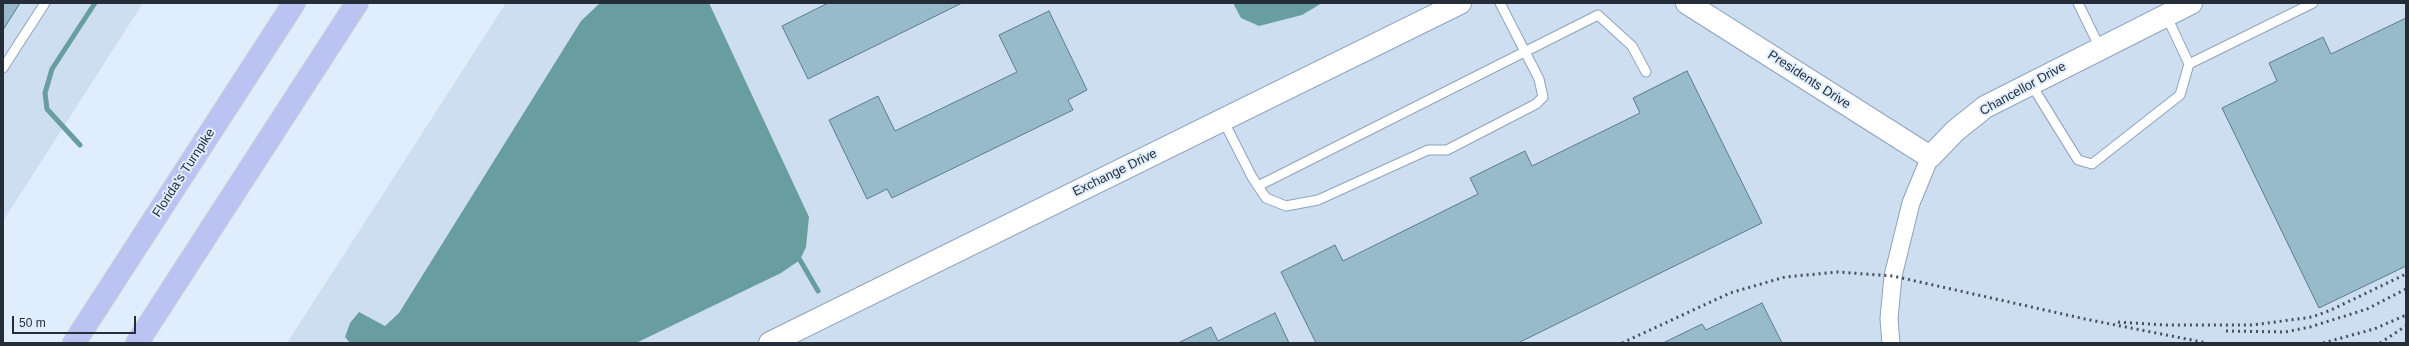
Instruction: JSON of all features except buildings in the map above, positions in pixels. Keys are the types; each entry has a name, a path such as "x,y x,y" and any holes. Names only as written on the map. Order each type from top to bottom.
{"highway":[{"name":"Florida's Turnpike","path":"74,343 294,3"},
{"path":"137,343 357,3"}],"street":[{"name":"Exchange Drive","path":"770,343 1460,3"},
{"name":"Presidents Drive","path":"1688,3 1930,157"},
{"name":"Chancellor Drive","path":"1891,343 1889,319 1893,276 1911,203 1930,157 1955,131 1985,107 2030,82 2191,3"}],"lane":[{"path":"3,68 45,3"},
{"path":"1223,120 1258,186 1266,198 1286,206 1318,200 1428,150 1447,150 1536,104 1543,97 1539,79 1500,3"},
{"path":"2078,3 2100,48"},
{"path":"2189,64 2313,3"},
{"path":"1258,186 1598,15 1632,46 1646,72"},
{"path":"2030,82 2078,160 2092,164 2180,95 2189,64 2166,16"}],"shaded area":[{"path":"3,3 143,3 3,221"},
{"path":"506,3 2406,3 2406,343 287,343"},
{"path":"600,3 709,3 809,217 806,247 800,260 781,273 636,343 350,343 345,337 350,323 359,312 385,326 399,313 581,21"},
{"path":"1233,3 1322,3 1302,15 1259,26 1241,18"}],"waterway":[{"path":"80,145 47,109 45,93 52,69 95,3"},
{"path":"800,260 818,291"}],"railway":[{"path":"1622,343 1730,293 1785,277 1838,272 1893,276 2085,319 2207,343"},
{"path":"2118,322 2164,325 2253,325 2312,317 2331,310 2406,274"},
{"path":"2226,331 2285,332 2310,327 2367,309 2406,289"},
{"path":"2323,343 2374,329 2406,315"},
{"path":"2380,343 2406,326"}]}
